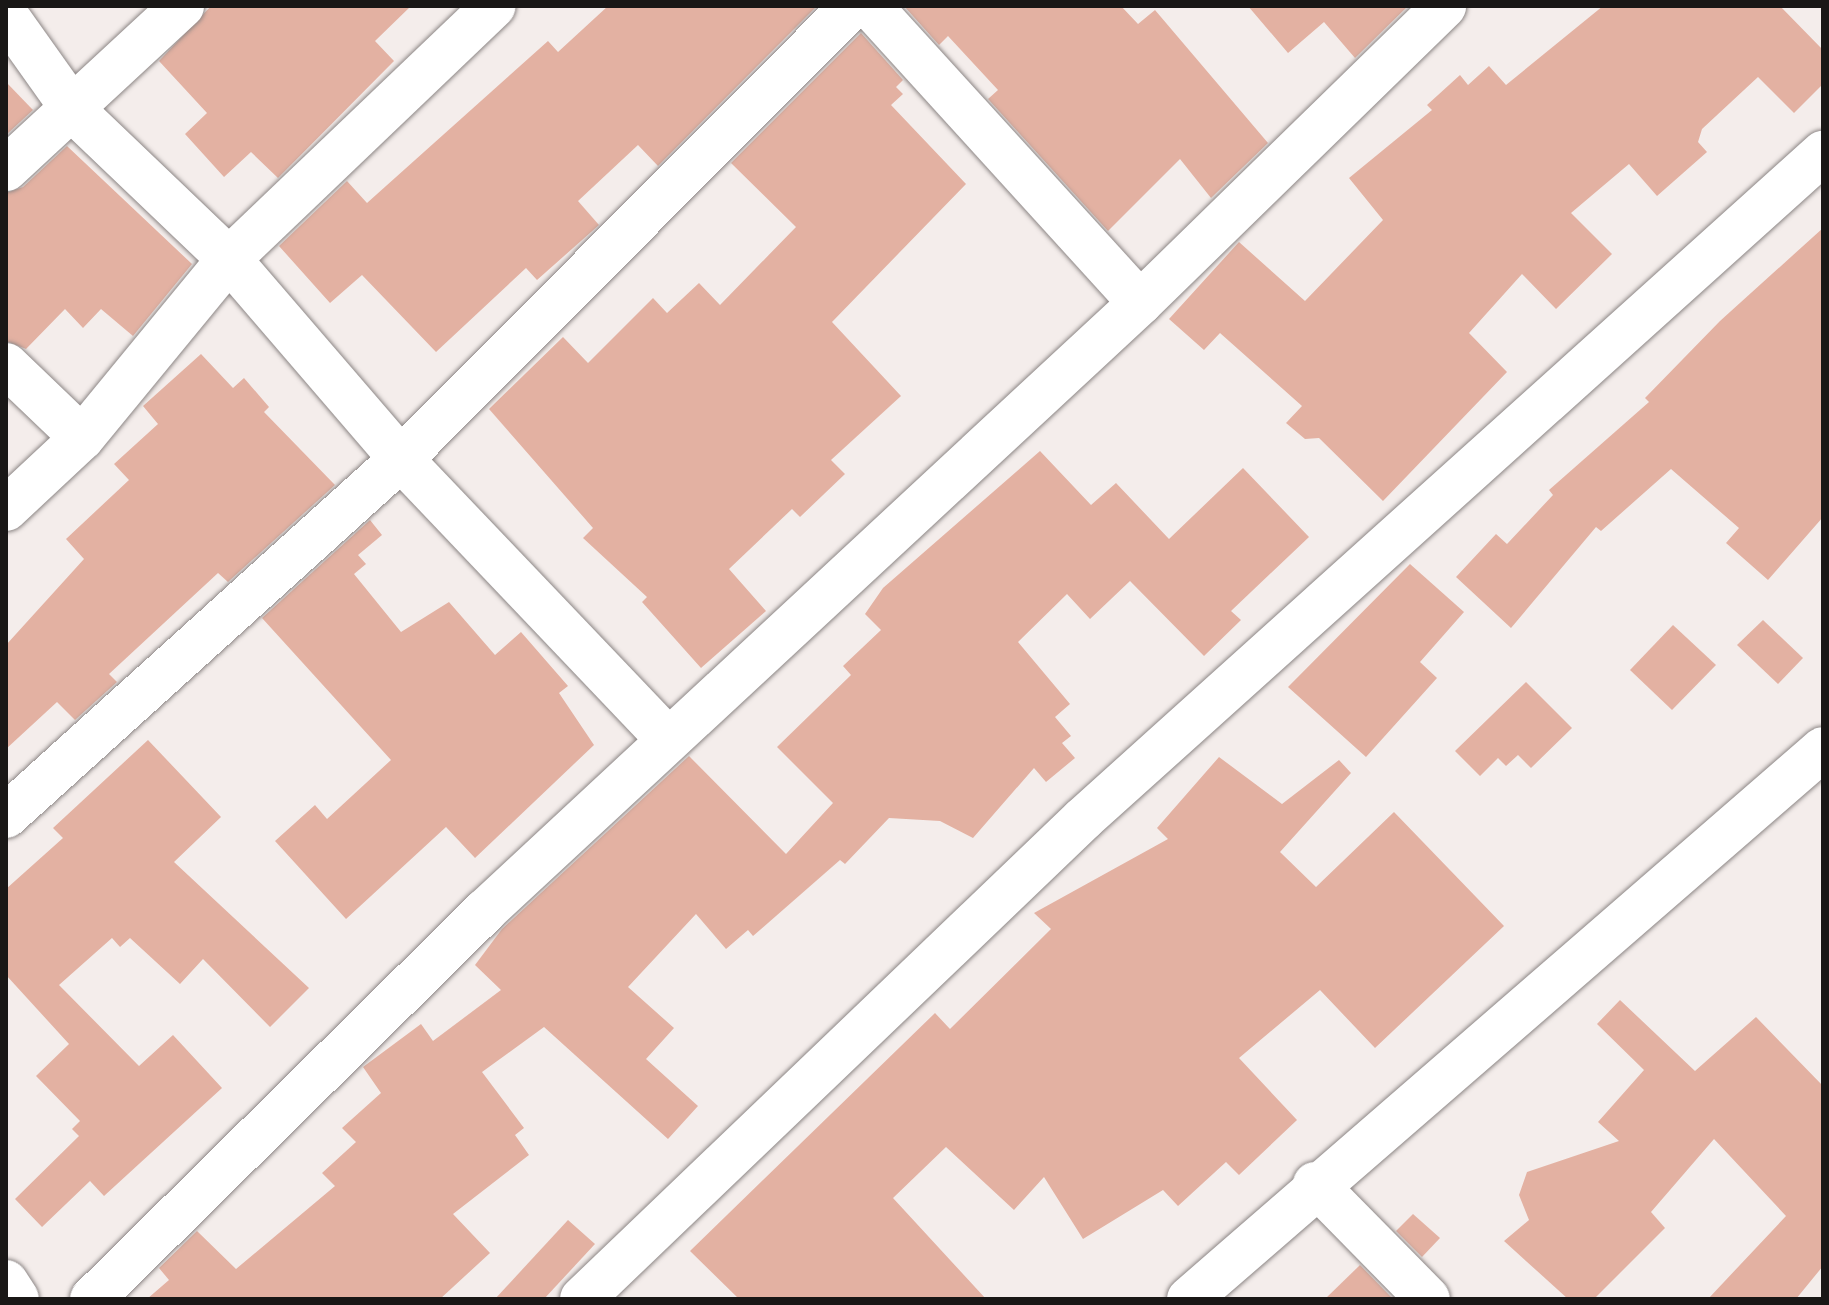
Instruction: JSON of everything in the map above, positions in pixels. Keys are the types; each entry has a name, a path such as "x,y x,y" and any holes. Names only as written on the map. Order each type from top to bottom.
{"street":[{"path":"6,169 75,112 182,6"},
{"path":"6,509 82,438 229,259 494,6"},
{"path":"6,816 401,459 852,6"},
{"path":"870,6 1140,303"},
{"path":"92,1299 667,738 1140,303 1444,6"},
{"path":"6,15 75,112 229,259 401,459 667,738"},
{"path":"582,1299 1083,819 1823,153"},
{"path":"6,365 82,438"},
{"path":"1189,1299 1315,1184 1823,749"},
{"path":"1315,1184 1428,1299"},
{"path":"6,1282 17,1299"}],"building":[{"path":"211,6 411,6 375,41 394,61 278,178 251,152 224,177 185,134 207,113 159,61"},
{"path":"608,6 817,6 658,166 638,145 578,201 599,225 537,280 526,268 436,352 362,275 330,303 279,246 347,181 367,203 548,41 558,52"},
{"path":"904,6 1121,6 1138,24 1155,10 1268,143 1211,198 1180,159 1108,231 988,99 998,90 948,36 939,45"},
{"path":"1248,6 1408,6 1355,58 1324,22 1288,53"},
{"path":"1603,6 1780,6 1823,50 1823,84 1794,113 1758,77 1702,129 1698,142 1707,152 1657,196 1629,164 1571,213 1612,254 1556,309 1522,274 1469,333 1507,372 1383,501 1319,438 1305,439 1286,423 1302,406 1220,333 1204,350 1169,319 1239,242 1305,301 1383,220 1349,178 1432,110 1427,105 1460,75 1468,85 1489,66 1506,85"},
{"path":"861,33 903,80 896,87 903,94 891,105 966,184 832,322 901,396 831,460 845,474 800,517 792,509 729,569 766,611 701,668 642,602 647,597 583,538 593,528 489,409 563,337 588,363 653,298 667,313 699,283 720,305 796,227 731,163"},
{"path":"6,82 33,110 6,135"},
{"path":"67,146 192,264 133,336 101,309 83,328 65,309 26,349 6,341 6,193 23,187"},
{"path":"1823,228 1823,517 1768,580 1726,543 1739,528 1671,469 1601,531 1596,527 1511,628 1456,577 1496,534 1507,544 1553,495 1549,490 1649,402 1645,398 1720,321"},
{"path":"201,354 233,388 244,378 269,407 264,412 335,485 228,582 218,573 109,674 117,682 75,720 57,702 6,749 6,645 84,559 66,539 129,480 114,464 158,424 143,406"},
{"path":"1040,451 1091,505 1116,483 1169,539 1243,468 1309,537 1231,611 1241,620 1204,656 1130,581 1090,619 1067,594 1018,642 1070,704 1055,717 1071,736 1062,743 1075,758 1046,782 1034,768 973,838 940,821 889,818 845,864 840,860 753,936 748,930 726,949 696,914 628,987 674,1028 646,1059 698,1106 668,1139 544,1027 482,1072 524,1128 515,1135 529,1155 453,1214 490,1253 440,1299 147,1299 169,1280 159,1268 197,1231 236,1269 335,1186 322,1173 356,1142 342,1128 381,1093 363,1067 421,1024 433,1041 501,990 475,965 502,929 689,756 786,854 833,803 777,747 851,675 843,666 881,630 865,614 883,588"},
{"path":"370,520 382,535 358,555 366,564 354,574 401,632 449,602 495,655 521,632 568,686 559,693 594,745 475,858 446,827 346,919 275,841 315,805 327,819 391,760 262,618"},
{"path":"1410,564 1464,612 1420,662 1437,678 1366,757 1288,687"},
{"path":"1763,620 1803,658 1778,684 1737,645"},
{"path":"1673,625 1716,665 1672,710 1630,670"},
{"path":"1526,682 1572,728 1531,768 1518,755 1506,766 1498,758 1480,776 1455,751"},
{"path":"148,740 221,817 174,862 309,988 270,1027 203,959 180,984 130,938 120,947 112,938 59,985 139,1066 173,1035 222,1088 104,1196 90,1181 42,1227 15,1199 79,1136 72,1129 80,1121 36,1076 69,1044 6,975 6,889 63,838 53,828"},
{"path":"1219,757 1282,804 1339,760 1351,773 1280,852 1316,887 1394,812 1504,926 1375,1048 1320,990 1239,1058 1297,1120 1239,1175 1226,1162 1178,1206 1163,1190 1083,1239 1044,1177 1014,1210 946,1147 893,1198 986,1299 739,1299 690,1251 935,1013 950,1029 1051,929 1034,913 1168,839 1157,828"},
{"path":"1620,1000 1695,1071 1756,1017 1823,1086 1823,1266 1796,1299 1708,1299 1786,1216 1714,1139 1651,1212 1665,1228 1594,1299 1568,1299 1504,1241 1529,1220 1519,1195 1527,1172 1619,1141 1598,1122 1644,1070 1597,1024"},
{"path":"1413,1214 1440,1238 1422,1257 1396,1231"},
{"path":"568,1220 595,1244 544,1299 495,1299"},
{"path":"1360,1265 1393,1299 1325,1299"}]}
